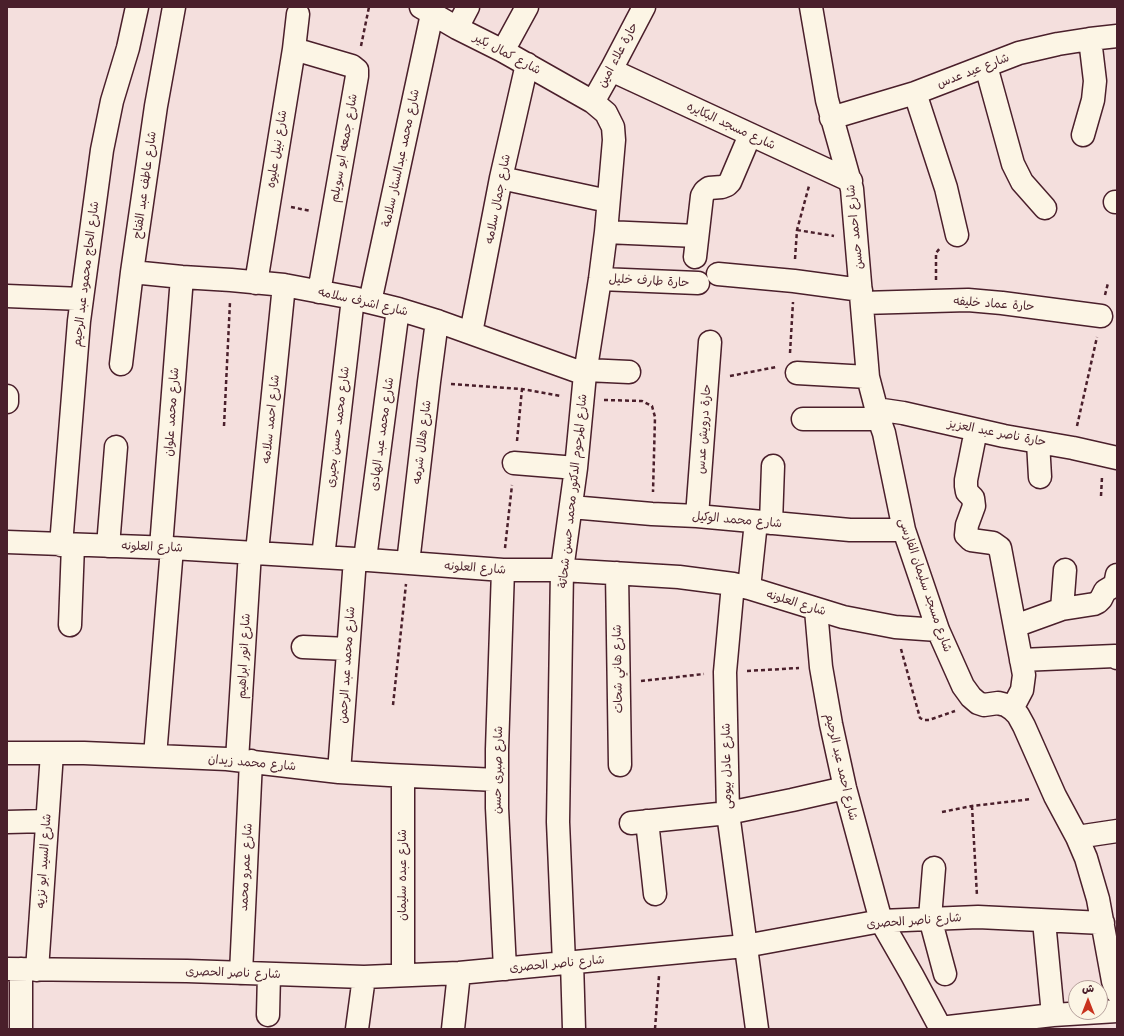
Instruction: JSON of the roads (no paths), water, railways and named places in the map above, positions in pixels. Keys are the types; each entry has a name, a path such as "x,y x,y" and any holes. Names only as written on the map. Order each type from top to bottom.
{"street":[{"name":"شارع الحاج محمود عبد الرحيم","path":"70,625 67,545 77,344 106,126 128,48 137,7"},
{"name":"شارع عاطف عبد الفتاح","path":"121,364 132,272 156,106 174,7"},
{"path":"457,28 468,7"},
{"path":"503,50 527,7"},
{"name":"حارة علاء امين","path":"593,102 644,7"},
{"name":"شارع احمد حسن","path":"811,7 827,100 852,189 862,297"},
{"name":"شارع كمال بكير","path":"426,10 457,28 503,50 593,102"},
{"name":"شارع محمد عبدالستار سلامة","path":"362,300 426,10"},
{"name":"شارع نبيل عليوه","path":"256,283 294,49 298,14"},
{"name":"شارع عيد عدس","path":"832,118 915,93 1019,53 1058,44 1117,36"},
{"path":"1083,135 1093,100 1095,81 1090,39"},
{"name":"شارع جمعه ابو سويلم","path":"294,49 352,66 357,70 319,292"},
{"name":"شارع جمال سلامه","path":"471,333 501,178 527,64"},
{"path":"986,66 1013,164 1022,182 1045,208"},
{"name":"شارع مسجد البكايره","path":"611,70 850,181"},
{"path":"915,93 946,188 957,235"},
{"name":"شارع المرحوم الدكتور محمد حسن شحاتة","path":"574,1029 558,822 562,570 576,468 585,372 606,232 614,140 613,127 606,113 593,102"},
{"path":"606,232 696,247 702,196 709,188 722,187 730,182 750,135"},
{"path":"501,178 608,201"},
{"name":"شارع اشرف سلامه","path":"132,272 284,285 362,300 437,321 585,372 629,372"},
{"name":"حارة عماد خليفه","path":"718,274 794,281 862,297 937,302 968,300 1101,316"},
{"name":"شارع محمد علوان","path":"155,756 182,277"},
{"name":"حارة طارف خليل","path":"600,279 698,283"},
{"name":"شارع احمد سلامه","path":"254,552 284,285"},
{"path":"7,296 82,299"},
{"name":"شارع مسجد سليمان الفارسى","path":"862,297 868,377 877,414 884,433 904,530 938,630 963,686 971,697 984,705 998,703 1012,709"},
{"name":"شارع محمد حسن بحيرى","path":"323,556 362,300"},
{"name":"شارع محمد عبد الهادى","path":"360,559 398,309"},
{"name":"شارع هلال شرمه","path":"408,563 437,321"},
{"name":"حارة درويش عدس","path":"697,516 710,342"},
{"path":"790,365 868,377"},
{"path":"7,396 7,402"},
{"name":"حارة ناصر عبد العزيز","path":"803,419 903,413 1004,436 1073,448 1117,458"},
{"path":"976,430 966,480 967,492 973,498 974,506 967,525 966,535 971,540 993,543 1000,548 1024,675 1022,690 1012,709 1018,715 1024,726 1055,796 1077,837 1092,877 1098,899 1116,985"},
{"path":"1038,442 1040,477"},
{"path":"108,546 116,447"},
{"path":"514,462 576,468"},
{"name":"شارع عادل بيومى","path":"757,1029 728,813 725,672 741,586 764,523 773,466"},
{"name":"شارع محمد الوكيل","path":"571,507 652,514 697,516 850,530 904,530"},
{"name":"شارع العلونه","path":"7,542 254,552 503,570 562,570 679,577 741,586 843,617 895,627 938,630"},
{"name":"شارع انور ابراهيم","path":"244,761 254,552"},
{"name":"شارع محمد عبد الرحمن","path":"339,772 348,649 360,559"},
{"name":"شارع صبرى حسن","path":"503,570 497,749 497,808 505,968"},
{"path":"1062,609 1065,570"},
{"name":"شارع هاني شحات","path":"617,573 620,765"},
{"path":"1015,626 1062,609 1098,602 1105,591 1115,585 1117,575"},
{"name":"شارع احمد عبد الرحيم","path":"816,610 821,667 830,724 845,788 881,921 940,1028"},
{"path":"303,647 348,649"},
{"path":"1021,660 1115,656 1117,658"},
{"name":"شارع محمد زيدان","path":"7,753 84,753 155,756 244,761 339,772 497,780"},
{"name":"شارع السيد ابو نزيه","path":"22,969 47,821 52,753"},
{"name":"شارع عمرو محمد","path":"241,973 244,761"},
{"name":"شارع عبده سليمان","path":"403,776 403,975"},
{"path":"655,894 639,822 728,813 845,788"},
{"path":"7,822 47,821"},
{"path":"1077,837 1117,831"},
{"path":"934,868 930,918 945,974"},
{"name":"شارع ناصر الحصرى","path":"22,969 364,977 459,973 745,946 881,921 978,917 1103,923"},
{"path":"1044,921 1053,1015"},
{"path":"20,1029 22,969"},
{"path":"453,1029 459,973"},
{"path":"268,1015 269,974"},
{"path":"357,1029 364,977"},
{"path":"940,1028 1053,1015 1117,1011"}]}
